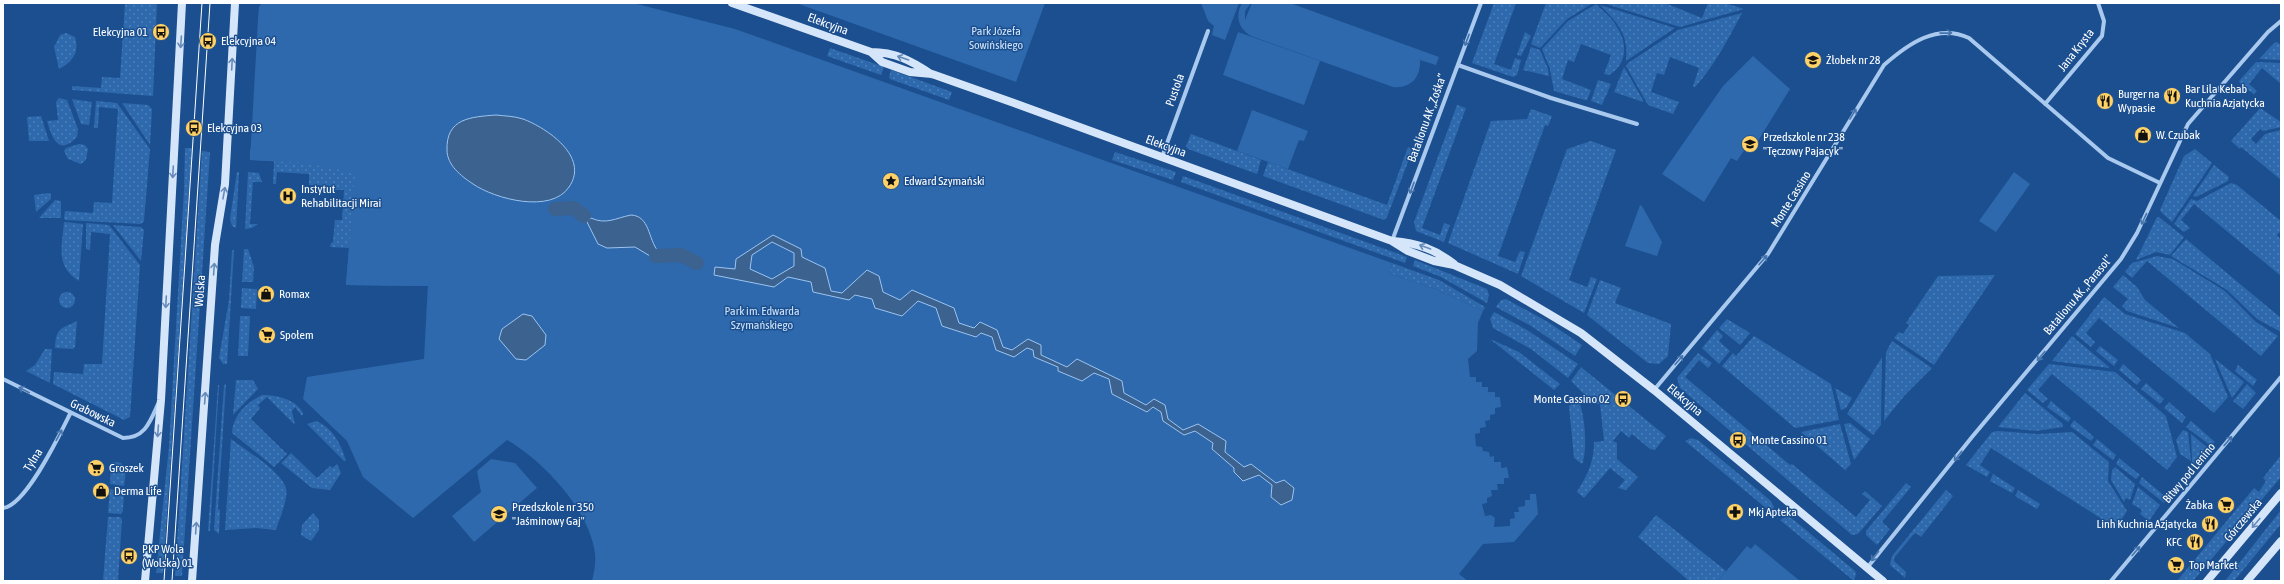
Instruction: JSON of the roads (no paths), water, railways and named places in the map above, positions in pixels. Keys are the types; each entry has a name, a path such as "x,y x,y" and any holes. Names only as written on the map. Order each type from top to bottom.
{"main road":[{"path":"145,581 161,400 182,3"},
{"name":"Wolska","path":"192,581 215,245 225,184 235,3"},
{"name":"Elekcyjna","path":"732,3 871,52 886,52 913,61 932,74 1392,241 1412,242 1438,252 1454,264 1500,285 1551,314 1593,342 1654,390 1883,581"},
{"name":"Górczewska","path":"2207,581 2281,493"},
{"path":"2247,581 2281,541"}],"street":[{"name":"Batalionu AK „Zośka”","path":"1392,241 1481,3"},
{"name":"Jana Krysta","path":"2045,104 2102,36 2104,21 2098,3"},
{"name":"Batalionu AK „Parasol”","path":"1867,568 1972,437 2131,246 2182,135 2196,113 2268,32 2281,21"},
{"name":"Pustola","path":"1162,157 1208,31"},
{"name":"Monte Cassino","path":"1654,390 1768,254 1884,65 1899,52 1928,35 1958,33 1969,38 1988,52 2045,104 2108,158 2160,183"},
{"path":"1458,65 1551,98 1637,124"},
{"name":"Bitwy pod Lenino","path":"2111,581 2281,377"},
{"name":"Grabowska","path":"3,379 70,414 123,438 133,438 149,423 161,400"},
{"name":"Tylna","path":"3,508 12,505 22,496 52,448 70,414"}],"waterway":[{"path":"555,209 574,208 584,216"},
{"path":"656,256 681,255 697,263"}],"tram line":[{"path":"164,581 202,3"},
{"path":"172,581 210,3"}],"place":[{"name":"Elekcyjna 01","path":"161,32"},
{"name":"Elekcyjna 04","path":"208,41"},
{"name":"Żłobek nr 28","path":"1813,60"},
{"name":"Bar Lila Kebab Kuchnia Azjatycka","path":"2172,96"},
{"name":"Burger na Wypasie","path":"2105,101"},
{"name":"Elekcyjna 03","path":"194,128"},
{"name":"W. Czubak","path":"2143,135"},
{"name":"Przedszkole nr 238 \"Tęczowy Pajacyk\"","path":"1750,144"},
{"name":"Edward Szymański","path":"891,181"},
{"name":"Instytut Rehabilitacji Mirai","path":"288,196"},
{"name":"Romax","path":"266,294"},
{"name":"Społem","path":"267,335"},
{"name":"Monte Cassino 02","path":"1623,399"},
{"name":"Monte Cassino 01","path":"1738,440"},
{"name":"Groszek","path":"96,468"},
{"name":"Derma Life","path":"101,491"},
{"name":"Żabka","path":"2226,505"},
{"name":"Mkj Apteka","path":"1735,512"},
{"name":"Przedszkole nr 350 \"Jaśminowy Gaj\"","path":"499,514"},
{"name":"Linh Kuchnia Azjatycka","path":"2210,524"},
{"name":"KFC","path":"2195,542"},
{"name":"PKP Wola (Wolska) 01","path":"129,556"},
{"name":"Top Market","path":"2176,565"}],"park label":[{"name":"Park Józefa Sowińskiego","path":"996,38"},
{"name":"Park im. Edwarda Szymańskiego","path":"762,318"}]}
